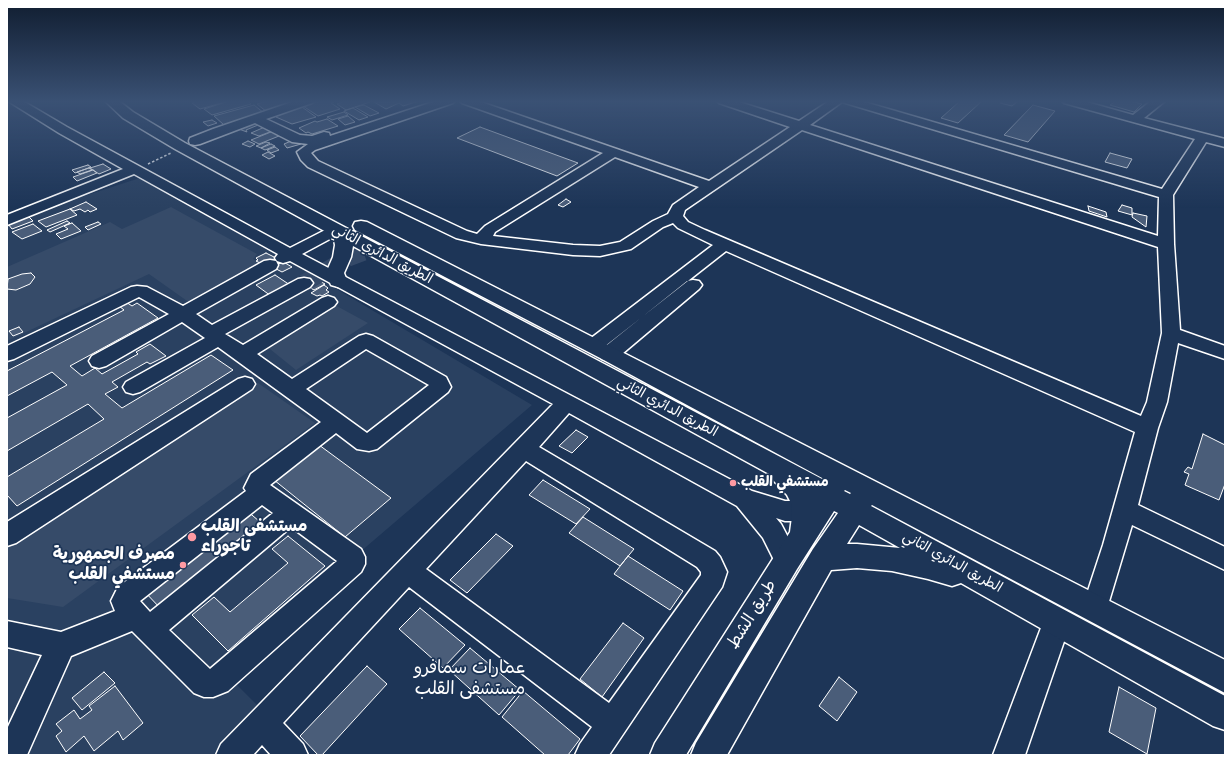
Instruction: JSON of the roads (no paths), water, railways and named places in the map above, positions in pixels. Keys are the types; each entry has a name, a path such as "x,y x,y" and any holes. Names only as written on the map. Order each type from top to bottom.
{"highway":[{"name":"الطريق الدائري الثاني","path":"173,137 601,350 861,500 1003,592 1225,714"},
{"name":"الطريق الدائري الثاني","path":"178,137 336,230 765,460 834,485"},
{"path":"336,230 343,240 344,245 342,257 335,273 338,280"},
{"path":"765,460 785,475 796,488 804,503 804,542 857,556 892,559 928,566 965,577 1003,592"},
{"name":"طريق الشط","path":"708,755 804,542 834,485"},
{"name":"الطريق الدائري الثاني","path":"861,500 1095,609 1225,677"},
{"name":"طريق الشط","path":"667,755 804,542 861,500"}],"street":[{"path":"65,137 282,253 338,280 567,402 745,499 785,511 804,542"},
{"path":"75,137 130,171 183,196 282,253"},
{"path":"189,144 209,137"},
{"path":"292,137 297,139 313,140 324,137"},
{"path":"342,137 310,147 304,152 306,157 313,164 332,174 451,231 482,239 573,250 600,251 625,246 658,224 675,217 678,208 783,137"},
{"path":"566,137 710,186"},
{"path":"831,137 1166,244"},
{"path":"967,137 1166,195"},
{"path":"1095,609 1147,428 1157,402 1171,333 1166,244 1166,195 1204,137 1225,143"},
{"path":"482,239 490,229 612,153"},
{"path":"7,220 130,171"},
{"path":"183,196 202,192 261,223"},
{"path":"675,217 683,225 1147,428"},
{"path":"99,360 183,314 282,253 336,230"},
{"path":"601,350 731,246"},
{"path":"133,387 304,282"},
{"path":"8,353 138,290 141,290 183,314 243,354 367,444 441,387 441,385 366,340 292,389"},
{"path":"243,354 328,302"},
{"path":"1171,333 1225,353"},
{"path":"7,536 246,384"},
{"path":"232,755 408,572 567,402"},
{"path":"262,492 127,596 124,601 125,604 143,623 204,683 218,681 352,564 352,557 262,492 256,488 259,481 336,422"},
{"path":"524,449 706,559 714,572 713,579 591,755"},
{"path":"745,499 772,531 804,542"},
{"path":"1124,510 1225,559"},
{"path":"7,634 61,646 143,623 291,513"},
{"path":"408,572 613,724"},
{"path":"1009,755 1057,622"},
{"path":"11,755 61,646"},
{"path":"263,723 292,755"}],"tunnel":[{"path":"304,283 346,259 372,249"}],"place":[{"name":"مستشفي القلب","path":"733,483"},
{"name":"مستشفى القلب تاجوراء","path":"192,537"},
{"name":"مصرف الجمهورية مستشفي القلب","path":"183,565"}],"district":[{"name":"عمارات سمافرو مستشفى القلب","path":"470,679"}]}
